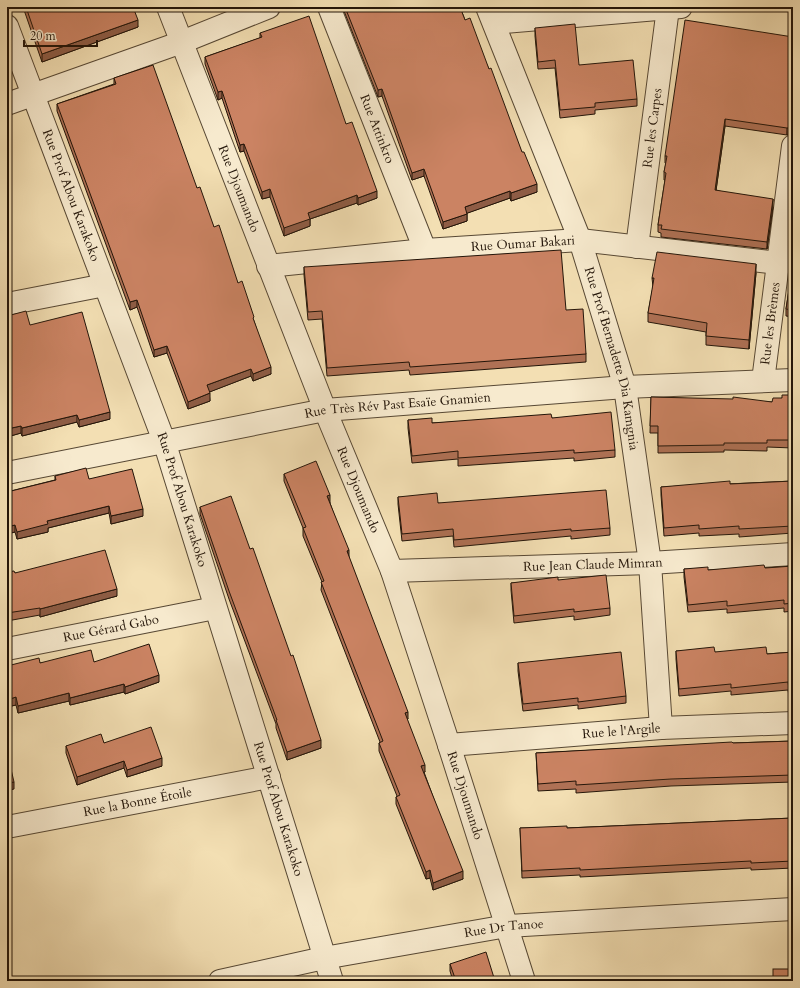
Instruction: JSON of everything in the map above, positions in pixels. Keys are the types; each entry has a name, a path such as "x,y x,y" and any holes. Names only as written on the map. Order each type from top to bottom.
{"street":[{"name":"Rue Djoumando","path":"168,7 325,410 392,571 524,981"},
{"path":"7,104 182,42 269,7"},
{"name":"Rue Attinkro","path":"329,7 425,250"},
{"path":"491,15 674,7"},
{"name":"Rue les Carpes","path":"637,248 674,7"},
{"name":"Rue Prof Bernadette Dia Kamgnia","path":"491,15 580,240 625,387 650,563 661,728"},
{"name":"Rue Prof Abou Karakoko","path":"7,26 164,441 332,981"},
{"name":"Rue les Brèmes","path":"763,381 793,146"},
{"name":"Rue Oumar Bakari","path":"268,266 425,250 580,240 637,248 778,263"},
{"path":"7,304 105,285"},
{"name":"Rue Très Rév Past Esaïe Gnamien","path":"7,473 325,410 625,387 793,380"},
{"name":"Rue Jean Claude Mimran","path":"392,571 650,563 793,554"},
{"name":"Rue Gérard Gabo","path":"7,649 215,608"},
{"name":"Rue le l'Argile","path":"449,745 661,728 793,723"},
{"name":"Rue la Bonne Étoile","path":"7,827 269,777"},
{"name":"Rue Dr Tanoe","path":"220,981 324,958 507,926 793,909"}],"building":[{"path":"26,7 133,7 138,20 42,54"},
{"path":"345,7 460,7 465,20 470,18 489,69 491,68 522,152 524,152 537,184 511,193 510,191 465,207 467,214 443,222 424,169 412,173 382,89 378,90"},
{"path":"309,16 346,124 352,122 377,191 358,198 357,195 308,213 310,219 284,228 270,189 262,192 244,144 240,145 222,91 218,92 205,57 262,37 260,33"},
{"path":"685,20 793,37 793,127 787,128 725,119 715,190 773,199 767,242 661,229 662,225 658,225 666,173 664,172 667,156 665,156"},
{"path":"575,24 579,65 633,60 637,99 595,103 595,107 560,110 555,60 538,62 535,28"},
{"path":"153,65 197,188 200,187 214,227 219,225 238,283 242,281 254,317 253,318 271,367 253,374 251,369 207,385 210,393 188,402 167,346 154,350 137,300 130,302 57,104 116,84 114,78"},
{"path":"561,250 566,310 583,309 586,354 410,367 409,362 327,368 322,311 308,312 304,267"},
{"path":"657,252 756,264 749,340 706,336 707,323 648,313"},
{"path":"793,264 793,310 786,309"},
{"path":"26,311 30,325 82,312 110,412 79,420 77,415 22,428 21,426 7,429 7,316"},
{"path":"782,395 793,395 793,440 767,440 767,443 724,443 724,445 658,446 658,426 650,426 651,397 733,399 733,397 772,402 773,398 782,398"},
{"path":"611,412 615,450 574,453 574,450 458,458 458,451 412,456 408,420 432,418 432,423 551,414 552,418"},
{"path":"316,461 330,495 327,496 349,550 347,551 408,712 405,713 425,765 421,766 463,871 433,883 430,870 426,872 396,797 400,795 379,743 383,741 321,582 324,581 303,528 306,527 284,474"},
{"path":"86,468 89,479 132,469 143,509 111,516 109,506 47,521 48,524 17,532 15,525 7,527 7,492 56,480 55,476"},
{"path":"730,481 730,484 793,481 793,526 739,529 739,526 699,529 699,525 664,528 661,487"},
{"path":"606,490 610,528 571,531 571,529 454,540 453,529 402,534 398,497 437,493 438,503"},
{"path":"231,496 250,549 253,548 291,656 293,655 321,740 287,752 277,720 229,591 200,507"},
{"path":"105,550 117,589 40,609 7,613 7,572 14,571 15,573"},
{"path":"764,565 765,568 793,566 793,603 784,604 784,600 727,606 727,601 688,605 684,569 708,567 708,570"},
{"path":"606,575 610,608 574,612 574,609 514,616 511,583 558,577 558,580"},
{"path":"149,644 159,675 125,687 124,684 70,698 69,693 18,706 16,697 7,700 7,666 39,658 40,663 91,650 94,662"},
{"path":"714,647 715,652 766,647 767,654 793,652 793,689 789,689 788,682 731,688 731,684 679,689 676,651"},
{"path":"621,652 626,696 578,702 578,698 523,704 518,663"},
{"path":"151,727 162,758 127,770 124,761 77,777 66,746 101,734 104,743"},
{"path":"793,741 793,775 671,779 576,785 576,781 538,784 536,753 732,742"},
{"path":"7,752 14,782 7,783"},
{"path":"793,818 793,861 751,863 751,861 580,870 580,868 522,871 520,828 567,826 567,828"},
{"path":"486,952 495,981 456,981 450,964"},
{"path":"773,969 793,969 793,981 773,981"}]}
